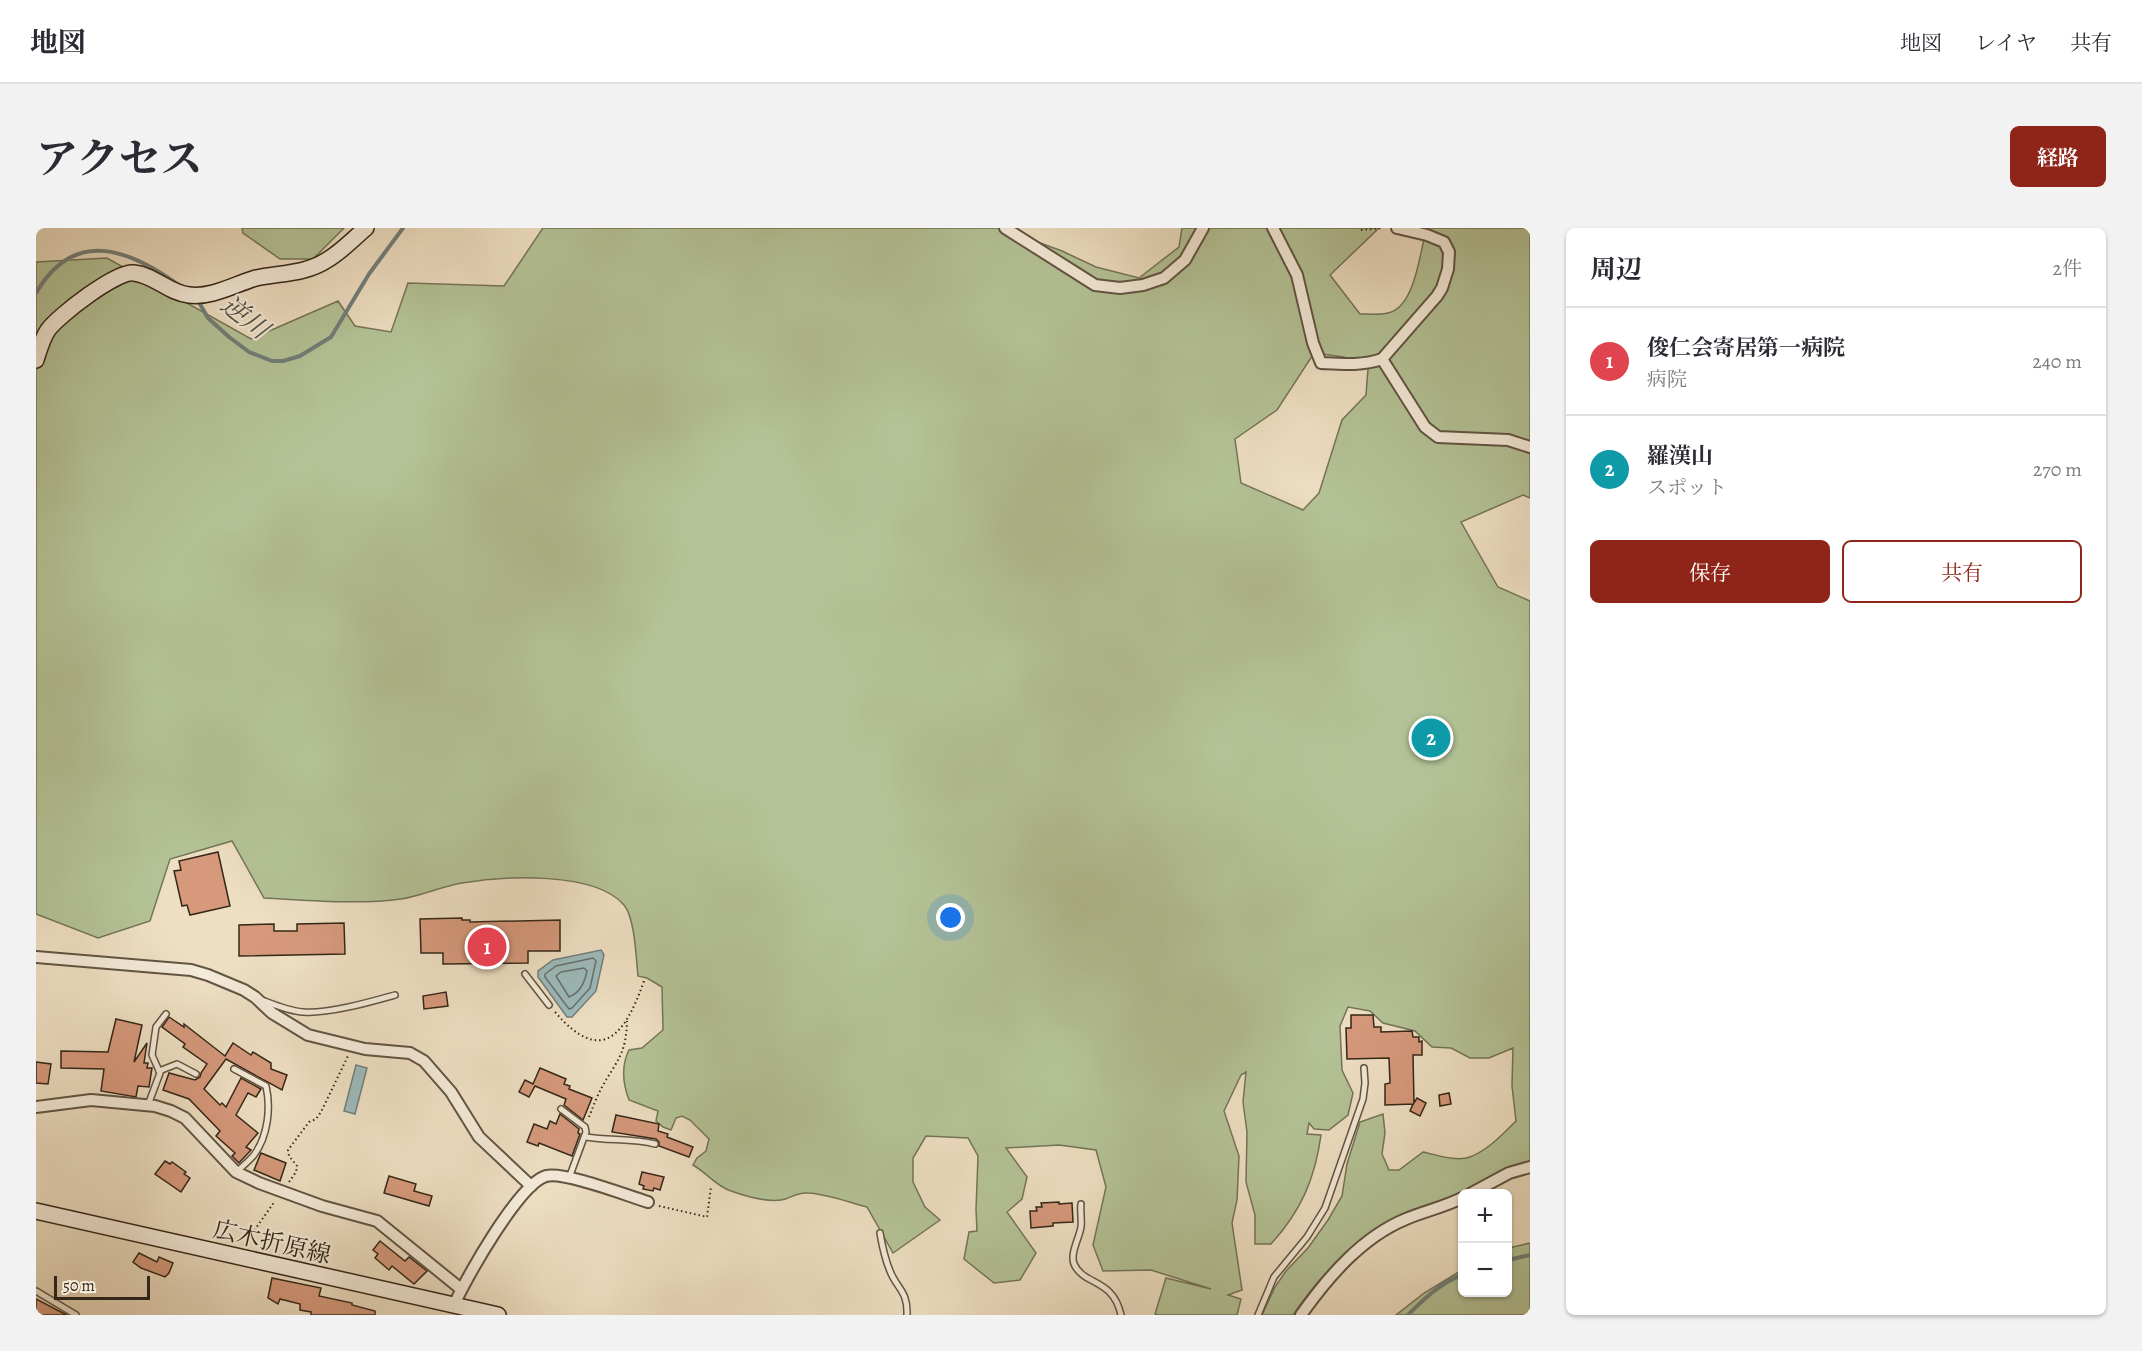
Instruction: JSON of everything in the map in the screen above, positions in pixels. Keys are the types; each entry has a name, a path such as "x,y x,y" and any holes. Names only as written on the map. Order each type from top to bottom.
{"main road":[{"path":"36,360 47,331 62,314 118,277 131,272 148,276 176,291 189,295 215,292 256,279 307,269 326,261 366,228"},
{"name":"広木折原線","path":"36,1211 498,1315"}],"street":[{"path":"1005,228 1095,285 1120,288 1143,285 1164,278 1185,260 1203,228"},
{"path":"1273,228 1298,275 1313,343 1321,363 1353,365 1382,360 1442,288 1448,269 1449,252 1444,242 1427,235 1397,228"},
{"path":"1382,360 1425,428 1438,437 1508,440 1530,447"},
{"path":"36,957 190,970 244,990 272,1014 308,1035 356,1047 410,1053 424,1061 451,1092 479,1137 531,1186"},
{"path":"36,1107 91,1100 148,1105 171,1110 185,1118 236,1172 322,1206 377,1221 461,1288"},
{"path":"1479,1189 1509,1173 1530,1167"},
{"path":"454,1305 461,1288 503,1220 531,1186 546,1176 569,1178 648,1202"},
{"path":"1301,1315 1336,1269 1386,1230 1405,1219 1458,1200"}],"lane":[{"path":"525,974 549,1005"},
{"path":"255,998 283,1008 304,1012 365,1004 395,995"},
{"path":"148,1105 160,1073 153,1062 156,1027 166,1014"},
{"path":"159,1071 177,1064 196,1074"},
{"path":"1258,1315 1274,1277 1307,1237 1324,1208 1363,1099 1364,1068"},
{"path":"234,1069 266,1086 268,1103 266,1126 261,1142 253,1156 236,1172"},
{"path":"561,1109 585,1126 586,1137 569,1178"},
{"path":"586,1137 604,1140 628,1139 655,1144"},
{"path":"1082,1204 1081,1230 1073,1263 1080,1273 1101,1284 1113,1294 1121,1315"},
{"path":"880,1233 890,1270 903,1290 907,1315"},
{"path":"36,1291 76,1315"}],"path":[{"path":"1361,230 1382,228"},
{"path":"549,1005 567,1026 591,1039 602,1040 618,1032 627,1021 644,981"},
{"path":"585,1126 603,1086 624,1049 627,1040 627,1021"},
{"path":"236,1256 296,1172 297,1166 289,1156 288,1150 309,1122 316,1119 321,1112 347,1057 356,1047"},
{"path":"648,1202 706,1217 711,1187"}],"green space":[{"path":"242,228 344,228 313,259 280,259 243,233"},
{"path":"543,228 1000,228 1062,251 1096,267 1139,278 1179,247 1182,228 1379,228 1330,275 1360,314 1381,314 1397,309 1409,293 1414,282 1424,239 1394,228 1530,228 1530,498 1523,495 1461,522 1498,587 1530,601 1530,1160 1472,1189 1458,1189 1458,1195 1394,1219 1360,1241 1335,1263 1293,1315 1262,1315 1275,1287 1286,1271 1308,1248 1342,1196 1347,1164 1360,1122 1383,1114 1385,1133 1382,1154 1389,1170 1399,1170 1423,1152 1453,1158 1470,1157 1489,1146 1516,1121 1512,1086 1513,1048 1489,1058 1470,1058 1451,1048 1432,1047 1415,1031 1383,1023 1370,1011 1348,1007 1340,1026 1342,1070 1353,1093 1348,1115 1329,1130 1314,1129 1309,1123 1307,1134 1321,1135 1315,1166 1298,1207 1282,1232 1271,1244 1255,1244 1255,1215 1246,1182 1247,1132 1243,1102 1246,1072 1241,1075 1224,1111 1239,1156 1237,1200 1232,1223 1242,1290 1228,1295 1241,1299 1237,1315 1159,1315 1155,1314 1166,1278 1211,1289 1151,1270 1103,1271 1093,1245 1106,1187 1096,1150 1059,1145 1006,1148 1027,1177 1022,1199 1007,1212 1036,1253 1020,1280 994,1283 964,1259 969,1232 977,1231 978,1156 968,1138 926,1136 913,1158 913,1182 925,1207 940,1220 893,1253 867,1207 808,1193 781,1200 749,1197 716,1183 693,1165 697,1158 706,1151 709,1139 690,1120 682,1116 676,1118 671,1130 656,1121 658,1111 629,1100 624,1075 626,1056 629,1050 642,1048 663,1030 662,987 647,978 638,976 633,928 624,905 610,894 592,886 571,881 524,878 454,884 409,898 385,901 264,898 232,841 170,859 150,921 98,938 36,914 36,262 107,258 251,339 338,301 355,326 391,332 408,283 504,286","holes":["1314,353 1344,357 1368,369 1366,395 1342,420 1319,493 1303,510 1241,483 1235,439 1277,410"]},
{"path":"1530,1243 1530,1315 1396,1315 1424,1293 1458,1272 1458,1297 1512,1297 1512,1247"}],"water":[{"path":"601,950 604,955 596,991 572,1017 567,1017 538,977 538,971 553,960"},
{"path":"356,1065 367,1068 355,1114 344,1111"}],"building":[{"path":"218,852 230,906 190,915 187,905 182,906 174,871 181,870 179,861"},
{"path":"462,918 470,922 560,920 560,951 528,951 528,963 443,964 443,953 421,953 420,919"},
{"path":"344,923 345,954 239,956 239,925 274,924 274,931 297,931 297,924"},
{"path":"446,992 448,1006 424,1009 423,996"},
{"path":"1351,1015 1373,1015 1374,1027 1381,1027 1381,1032 1412,1031 1413,1037 1419,1037 1419,1042 1422,1041 1422,1055 1413,1055 1414,1103 1417,1098 1426,1103 1420,1116 1410,1111 1413,1104 1385,1105 1385,1084 1390,1083 1389,1058 1347,1059 1346,1028 1351,1028"},
{"path":"169,1017 184,1027 184,1024 225,1056 233,1043 251,1055 253,1052 271,1063 271,1069 287,1075 282,1090 226,1059 204,1089 220,1105 222,1103 226,1107 241,1078 261,1089 256,1097 248,1093 236,1115 258,1133 246,1147 251,1150 239,1163 232,1156 235,1153 216,1136 220,1131 189,1099 163,1090 169,1073 195,1080 200,1077 207,1064 183,1047 185,1044 162,1027"},
{"path":"116,1019 142,1025 134,1062 147,1043 144,1063 148,1063 147,1068 152,1068 149,1087 138,1086 136,1097 101,1091 104,1069 61,1068 61,1051 108,1052"},
{"path":"36,1062 51,1064 48,1084 36,1083"},
{"path":"540,1068 566,1079 564,1084 570,1086 569,1089 592,1098 583,1120 564,1105 566,1099 535,1086 529,1097 519,1092 525,1080 533,1084"},
{"path":"1449,1093 1451,1104 1440,1106 1439,1095"},
{"path":"560,1114 579,1129 580,1134 572,1156 539,1143 538,1146 527,1142 534,1124 547,1129 550,1121 556,1124"},
{"path":"616,1115 659,1124 658,1131 693,1147 689,1157 659,1146 656,1139 612,1132"},
{"path":"261,1153 286,1163 280,1181 254,1170"},
{"path":"165,1161 170,1164 172,1162 186,1172 184,1174 190,1178 181,1192 155,1174"},
{"path":"642,1172 664,1177 660,1190 643,1189 644,1186 639,1184"},
{"path":"389,1176 416,1184 414,1191 432,1196 429,1206 384,1193"},
{"path":"1059,1202 1059,1204 1072,1203 1073,1222 1053,1223 1053,1226 1031,1228 1030,1211 1037,1211 1036,1207 1042,1207 1041,1203"},
{"path":"380,1241 405,1261 409,1257 427,1271 414,1284 392,1266 389,1270 375,1258 378,1254 373,1250"},
{"path":"139,1253 157,1262 159,1257 173,1263 169,1273 165,1277 141,1268 133,1262"},
{"path":"272,1278 321,1288 319,1296 352,1303 352,1305 375,1311 375,1315 311,1315 311,1312 300,1310 300,1304 280,1299 278,1304 268,1298"},
{"path":"36,1299 57,1310 67,1315 36,1315"}],"waterway":[{"name":"逆川","path":"197,299 208,318 249,352 272,361 283,361 300,356 331,337 369,274 403,228"},
{"name":"逆川","path":"36,293 51,272 67,259 85,252 103,251 122,254 141,262 180,286"},
{"path":"1512,1259 1530,1255"},
{"path":"1408,1315 1426,1297 1458,1276"}],"place":[{"name":"羅漢山","path":"1431,738"},
{"name":"俊仁会寄居第一病院","path":"487,947"}]}
